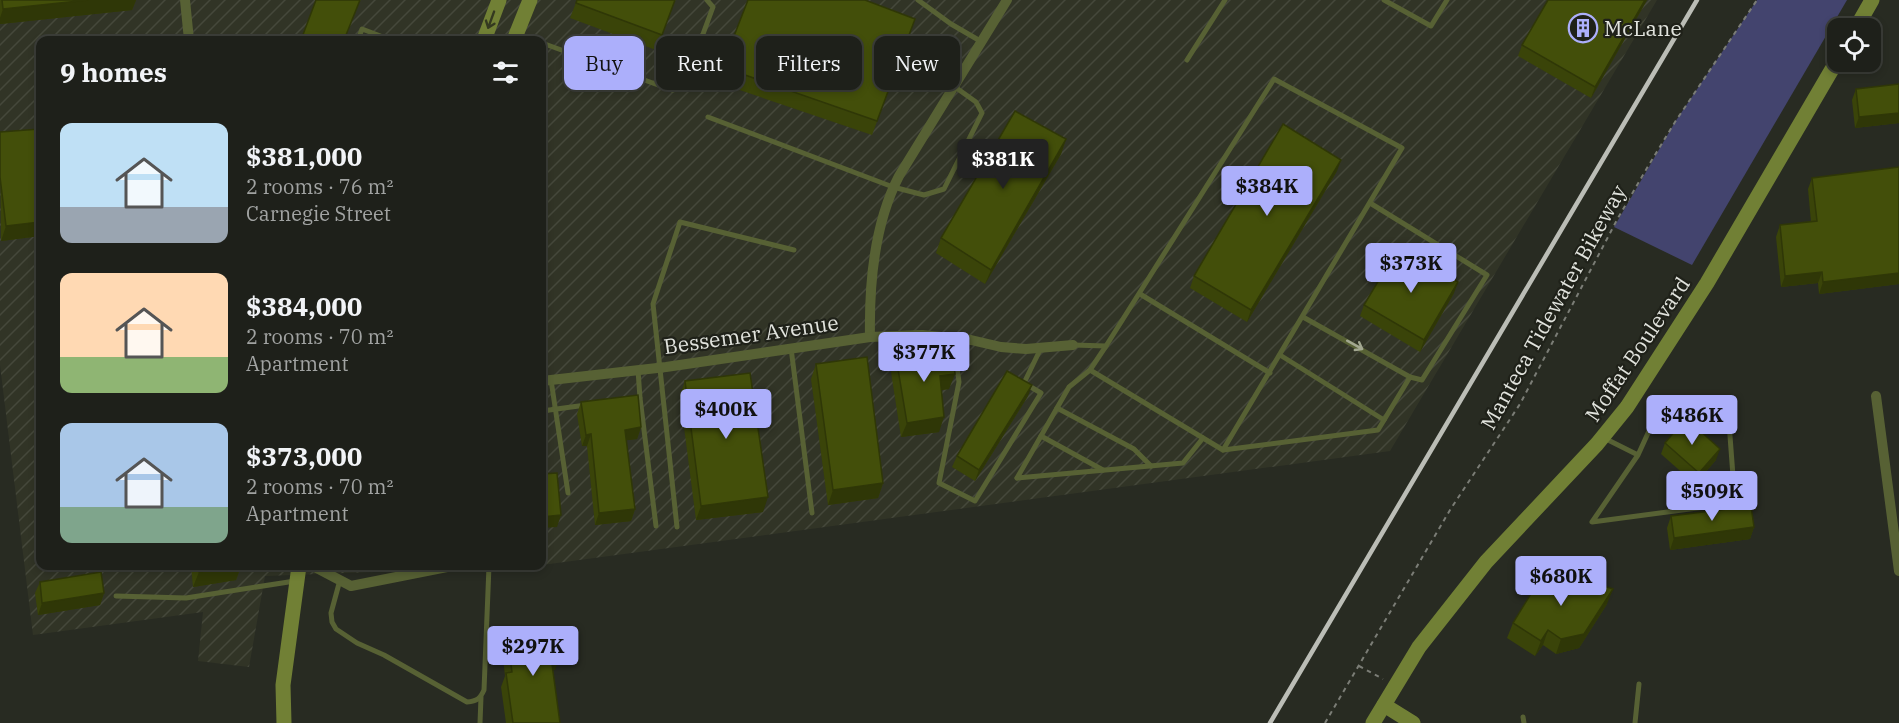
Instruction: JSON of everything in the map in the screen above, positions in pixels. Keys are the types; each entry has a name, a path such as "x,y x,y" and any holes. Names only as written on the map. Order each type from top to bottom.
{"main road":[{"path":"486,36 499,0"},
{"path":"515,36 530,0"},
{"path":"1862,18 1872,0"},
{"name":"Moffat Boulevard","path":"1373,723 1419,647 1486,561 1603,437 1627,407 1707,283 1830,72"},
{"path":"284,723 283,685 298,573"},
{"path":"1383,705 1413,723"}],"street":[{"path":"185,0 189,36"},
{"path":"960,79 1007,0"},
{"path":"870,337 869,301 878,240 893,187 953,90"},
{"name":"Bessemer Avenue","path":"546,381 870,337 922,335 1026,349 1073,345"},
{"path":"1876,396 1895,512 1899,571"},
{"path":"321,570 351,586 432,570"}],"lane":[{"path":"546,44 672,90 683,88 713,7 707,0"},
{"path":"918,0 951,24 982,42"},
{"path":"1187,60 1225,0"},
{"path":"1384,0 1431,26 1447,0"},
{"path":"359,36 362,29 380,36"},
{"path":"1203,438 1183,463 1017,478 1070,387 1090,370 1106,346 1274,79 1402,148 1304,317 1223,450"},
{"path":"708,117 893,187 924,195 944,189 982,113 976,102 959,90"},
{"path":"1304,317 1410,377 1422,380 1487,276 1370,203"},
{"path":"677,527 653,304 680,222 794,250"},
{"path":"1140,294 1270,373"},
{"path":"953,338 959,382 939,483 975,501 1041,393 1024,383 1041,348"},
{"path":"1073,345 1106,346"},
{"path":"791,348 812,513"},
{"path":"1280,355 1384,420"},
{"path":"638,370 656,526"},
{"path":"1090,370 1223,450 1378,430 1410,377"},
{"path":"546,381 556,409 568,493"},
{"path":"630,399 640,398"},
{"path":"546,410 598,404"},
{"path":"1057,408 1134,449 1151,466"},
{"path":"1728,410 1736,503 1592,522 1638,455 1654,420 1728,410"},
{"path":"1041,436 1103,470"},
{"path":"1603,437 1638,455"},
{"path":"480,723 481,697 484,690 489,570"},
{"path":"116,596 186,598 298,573"},
{"path":"340,580 331,613 336,629 357,643 384,655 467,702 476,701 481,697"},
{"path":"1635,723 1639,684"}],"path":[{"name":"Manteca Tidewater Bikeway","path":"1325,723 1450,510 1521,404 1647,168 1757,0"},
{"path":"1359,666 1395,686"}],"shaded area":[{"path":"0,0 1657,0 1390,451 546,564 546,36 36,36 36,570 431,570 265,576 249,667 198,661 203,612 33,635 0,365"},
{"path":"1757,0 1847,0 1836,18 1827,18 1827,34 1692,265 1614,227 1675,122"}],"building":[{"path":"2,0 88,0 3,9"},
{"path":"316,0 360,0 346,36 302,36"},
{"path":"577,0 675,0 662,35 576,3"},
{"path":"748,0 865,0 915,19 909,36 874,36 874,90 889,90 877,121 788,90 862,90 862,36 756,36 756,79 744,75 744,36 734,36"},
{"name":"McLane","path":"1548,0 1645,0 1595,87 1522,45"},
{"path":"1899,84 1899,113 1859,117 1856,89"},
{"path":"1015,111 1066,139 991,270 941,238"},
{"path":"1283,124 1341,160 1251,310 1194,276"},
{"path":"36,129 36,222 6,226 0,177 0,132"},
{"path":"1899,167 1899,273 1823,282 1822,272 1785,276 1780,225 1817,221 1812,178"},
{"path":"1398,248 1458,282 1424,340 1364,305"},
{"path":"952,348 955,374 940,376 944,417 907,423 896,357"},
{"path":"867,357 883,483 833,490 816,364"},
{"path":"1007,371 1032,385 979,470 957,456"},
{"path":"750,373 768,497 701,506 685,381"},
{"path":"638,395 641,427 625,430 635,509 599,513 591,434 586,435 581,402"},
{"path":"1686,418 1720,449 1699,473 1665,443"},
{"path":"557,473 561,515 546,517 546,474"},
{"path":"1751,506 1754,527 1674,538 1671,516"},
{"path":"1548,566 1577,585 1604,586 1613,589 1584,634 1561,639 1548,630 1541,641 1513,623"},
{"path":"101,572 104,593 42,603 40,582"},
{"path":"556,629 560,656 551,657 560,723 513,723 506,673 512,672 507,636"}],"railway":[{"path":"1270,723 1697,0"}],"place":[{"name":"McLane","path":"1583,28"}]}
